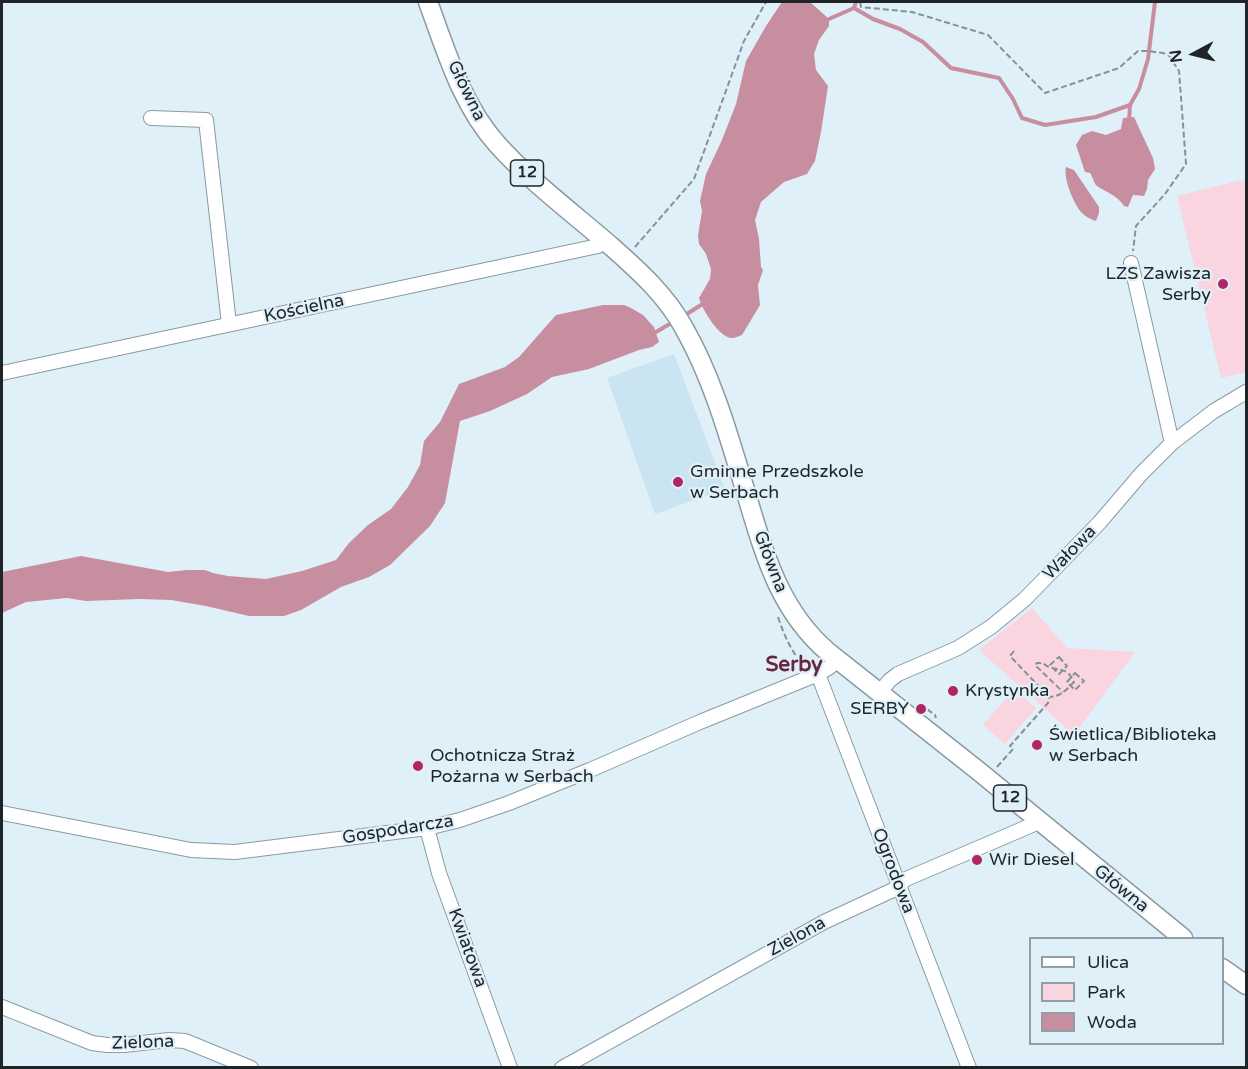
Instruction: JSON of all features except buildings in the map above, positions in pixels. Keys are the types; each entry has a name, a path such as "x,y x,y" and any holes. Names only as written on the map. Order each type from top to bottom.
{"main road":[{"name":"Główna","path":"428,2 463,90 478,121 511,159 653,285 679,319 702,362 770,568 788,606 802,626 837,659 976,769 1181,937"},
{"path":"1224,970 1246,986"}],"street":[{"path":"151,118 206,120 230,324"},
{"name":"Kościelna","path":"2,373 598,246 603,239"},
{"path":"1131,263 1172,443"},
{"name":"Wałowa","path":"879,693 898,674 958,648 991,627 1025,599 1172,443 1214,411 1246,392"},
{"name":"Gospodarcza","path":"2,813 191,850 235,852 427,828 460,820 590,770 818,674 830,667 837,659"},
{"name":"Ogrodowa","path":"818,674 969,1068"},
{"name":"Zielona","path":"562,1068 824,922 893,890 906,879 1039,822"},
{"name":"Kwiatowa","path":"427,828 439,873 510,1068"},
{"name":"Zielona","path":"2,1007 107,1046 169,1040 185,1041 244,1066"}],"path":[{"path":"633,249 694,179 744,41 766,2"},
{"path":"860,2 861,7 912,12 988,35 1045,93 1119,68 1138,51 1168,54 1179,71 1186,164 1165,195 1136,226 1131,263"},
{"path":"1014,651 1010,656 1049,697"},
{"path":"1059,657 1067,666 1064,670 1059,674 1050,665 1059,657"},
{"path":"1031,669 1041,662 1049,668 1064,670 1072,677 1074,682 1059,696 1049,697"},
{"path":"1035,665 1063,692"},
{"path":"1076,673 1084,681 1075,690 1067,681 1076,673"},
{"path":"996,768 1013,749 1010,746 1048,703 1049,697"}],"shaded area":[{"path":"674,354 725,489 655,514 607,378"}],"green space":[{"name":"LZS Zawisza Serby","path":"1246,179 1246,372 1221,378 1177,196"},
{"path":"1032,608 1067,648 1135,652 1074,735 979,650"},
{"path":"1014,689 1036,708 1005,744 983,725"}],"water":[{"path":"782,2 810,2 829,19 829,26 819,40 814,54 816,70 828,86 815,161 807,174 784,182 761,202 755,220 763,270 758,285 760,305 742,335 732,338 727,337 717,328 707,315 699,298 710,279 711,269 706,254 699,244 698,235 702,211 700,201 706,174 736,104 746,61"},
{"path":"1134,117 1153,158 1155,169 1148,180 1144,196 1133,195 1128,207 1097,186 1090,173 1085,172 1076,145 1082,135 1092,131 1106,135 1121,129 1123,118"},
{"path":"1066,167 1074,170 1099,207 1096,221 1088,218 1076,204 1068,184"},
{"path":"603,305 624,305 643,315 654,327 659,342 652,347 589,369 552,377 527,394 490,411 460,421 445,503 430,526 390,565 369,577 341,587 301,610 284,616 249,616 171,600 86,601 67,598 26,602 2,613 2,572 81,556 168,572 205,570 228,576 266,579 336,560 349,543 368,525 391,509 408,487 420,465 424,441 440,422 459,384 505,367 519,357 556,315"}],"waterway":[{"path":"854,8 856,2"},
{"path":"1129,122 1130,105 1139,89 1148,59 1155,2"},
{"path":"829,19 854,8 873,19 900,29 923,42 951,68 999,78 1022,118 1045,125 1096,117 1130,105"},
{"path":"682,317 701,305"},
{"path":"656,332 673,322"}],"place":[{"name":"LZS Zawisza Serby","path":"1223,284"},
{"name":"Gminne Przedszkole w Serbach","path":"678,482"},
{"name":"Krystynka","path":"953,691"},
{"name":"SERBY","path":"921,709"},
{"name":"Świetlica/Biblioteka w Serbach","path":"1037,745"},
{"name":"Ochotnicza Straż Pożarna w Serbach","path":"418,766"},
{"name":"Wir Diesel","path":"977,860"}],"district":[{"name":"Serby","path":"794,665"}]}
